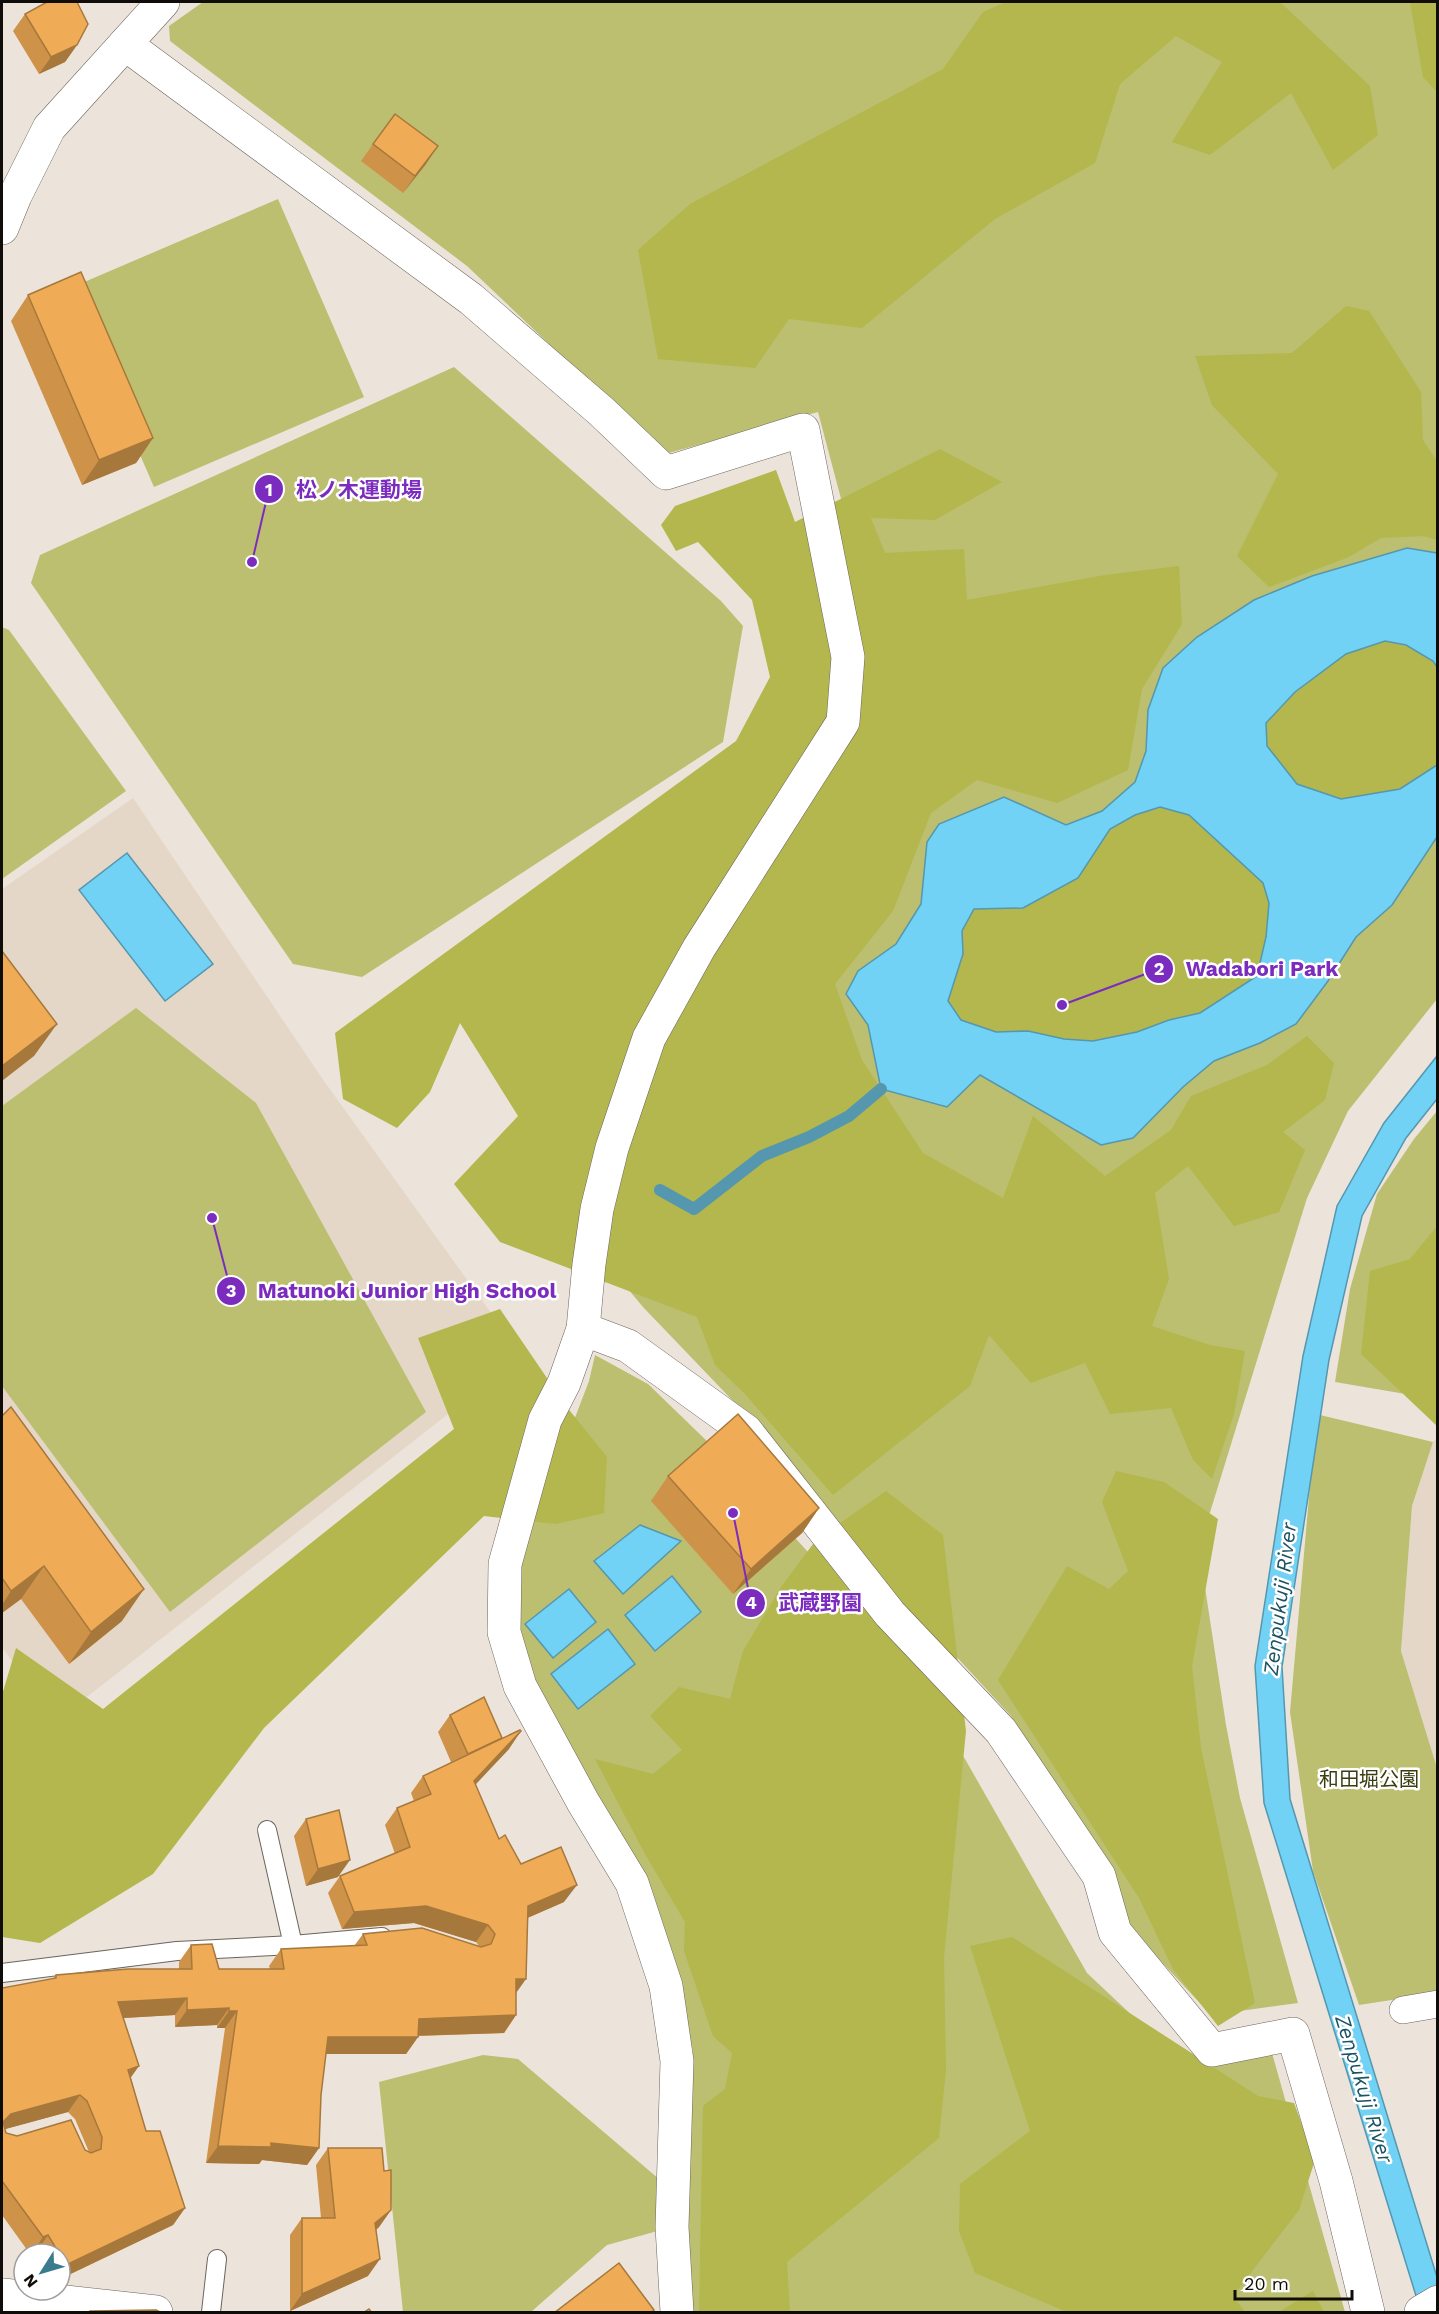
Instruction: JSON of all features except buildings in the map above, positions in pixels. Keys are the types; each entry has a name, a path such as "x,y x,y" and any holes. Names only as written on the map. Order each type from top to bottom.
{"street":[{"path":"2,228 15,196 50,128 125,44 157,3"},
{"path":"125,44 471,298 602,412 666,472 803,430 848,657 843,722 699,948 649,1038 612,1148 597,1209 583,1329 564,1383 545,1420 505,1564 504,1632 520,1686 583,1802 632,1883 666,1986 677,2061 672,2227 677,2313"},
{"path":"583,1329 628,1346 746,1431 890,1614 1001,1731 1099,1876 1114,1932 1212,2050 1293,2034 1336,2181 1368,2313"},
{"path":"1403,2010 1437,2004"},
{"path":"5,2300 156,2313"},
{"path":"1421,2313 1437,2302"}],"lane":[{"path":"267,1830 293,1945"},
{"path":"2,1973 177,1951 293,1945 399,1935"},
{"path":"211,2313 217,2259"}],"shaded area":[{"path":"1006,2 1280,2 1370,86 1378,135 1333,170 1291,93 1210,155 1172,142 1222,62 1176,36 1120,84 1095,163 995,219 862,328 789,319 755,368 658,359 638,250 690,204 943,69 983,12"},
{"path":"1410,2 1437,2 1437,92 1423,77"},
{"path":"1346,306 1369,311 1421,392 1423,440 1437,461 1437,540 1423,536 1381,538 1349,557 1269,587 1237,556 1278,474 1212,405 1195,356 1292,353"},
{"path":"940,449 1002,482 935,520 871,518 885,553 964,549 967,600 1105,575 1179,566 1182,624 1142,689 1128,770 1057,803 977,780 931,813 893,911 835,984 862,1060 923,1153 1003,1198 1033,1116 1105,1176 1171,1130 1191,1096 1267,1065 1307,1036 1334,1063 1325,1100 1283,1132 1305,1150 1279,1212 1234,1226 1188,1166 1155,1193 1169,1279 1152,1326 1210,1345 1245,1351 1234,1414 1212,1479 1193,1460 1171,1408 1110,1414 1085,1363 1031,1383 989,1335 970,1386 833,1495 746,1395 715,1365 697,1317 500,1242 454,1184 518,1116 460,1023 430,1092 397,1128 343,1099 335,1033 736,741 770,677 752,600 698,542 676,551 661,525 675,506 776,470 795,522"},
{"path":"1385,641 1421,653 1437,667 1437,765 1400,789 1341,799 1297,784 1267,746 1266,723 1295,692 1346,654"},
{"path":"133,798 324,1081 522,1356 55,1722 2,1647 2,889"},
{"path":"1160,807 1189,815 1263,883 1269,903 1266,937 1257,976 1200,1013 1169,1020 1137,1032 1093,1041 1064,1039 1028,1031 996,1032 961,1020 948,1001 963,954 962,931 974,909 1023,908 1078,878 1110,829 1135,815"},
{"path":"1437,1226 1437,1426 1361,1354 1370,1271 1410,1259"},
{"path":"500,1309 566,1406 607,1457 604,1513 556,1524 484,1516 264,1728 153,1874 40,1943 2,1937 2,1695 16,1648 103,1709 454,1429 418,1338"},
{"path":"1437,1438 1437,1768 1401,1651 1412,1506 1433,1442"},
{"path":"1116,1471 1164,1482 1218,1519 1192,1666 1201,1748 1255,2003 1218,2026 1173,1969 1139,1898 998,1680 1067,1566 1109,1589 1128,1571 1102,1502"},
{"path":"886,1491 943,1535 966,1731 944,1957 946,2070 939,2138 787,2262 790,2312 699,2312 703,2106 725,2089 732,2053 713,2036 684,1951 685,1922 645,1854 595,1759 653,1774 682,1750 650,1716 679,1687 730,1699 743,1651 781,1587 816,1540"},
{"path":"1012,1937 1258,2096 1294,2103 1315,2160 1299,2210 1233,2296 1245,2312 1067,2312 975,2273 959,2231 960,2184 1030,2131 970,1946"},
{"path":"1313,2291 1324,2312 1279,2312"}],"green space":[{"path":"203,2 1437,2 1437,999 1348,1111 1307,1198 1199,1548 1226,1725 1240,1798 1298,2003 1211,2015 1130,1928 1115,1873 1011,1716 871,1564 758,1427 643,1307 613,1271 853,544 818,412 665,454 467,266 170,41 169,26"},
{"path":"278,199 364,397 154,487 68,289"},
{"path":"454,367 721,601 743,626 723,742 362,977 293,964 31,583 40,555"},
{"path":"2,627 9,630 126,791 2,879"},
{"path":"136,1008 256,1103 426,1412 170,1612 2,1386 2,1106"},
{"path":"1437,1111 1437,1396 1435,1399 1335,1382 1350,1289 1377,1194 1414,1139"},
{"path":"595,1355 648,1384 710,1444 856,1605 965,1759 1087,1973 1189,2069 1272,2053 1345,2312 688,2312 685,2295 693,2051 676,1974 527,1672 511,1594 522,1546 555,1470 589,1381"},
{"name":"和田堀公園","path":"1320,1415 1433,1442 1412,1506 1401,1651 1437,1768 1437,1993 1359,2005 1313,1871 1290,1712 1310,1486"},
{"path":"483,2055 518,2059 673,2191 672,2227 607,2245 531,2312 403,2312 379,2082"}],"water":[{"path":"1407,548 1437,553 1437,667 1433,661 1406,645 1385,641 1346,654 1295,692 1266,723 1267,746 1297,784 1341,799 1400,789 1437,765 1437,837 1392,905 1356,937 1328,981 1296,1024 1260,1043 1214,1061 1183,1087 1133,1138 1101,1145 980,1075 947,1107 881,1089 868,1025 846,994 858,971 896,944 921,904 927,842 939,824 1004,797 1066,825 1102,811 1135,782 1146,751 1148,710 1163,668 1197,637 1254,600 1312,576","holes":["1160,807 1189,815 1263,883 1269,903 1266,937 1257,976 1200,1013 1169,1020 1137,1032 1093,1041 1064,1039 1028,1031 996,1032 961,1020 948,1001 963,954 962,931 974,909 1023,908 1078,878 1110,829 1135,815"]},
{"path":"127,853 213,964 165,1001 79,890"},
{"name":"Zenpukuji River","path":"1437,1056 1437,1099 1406,1138 1362,1216 1329,1360 1282,1667 1290,1799 1437,2277 1437,2312 1421,2312 1264,1803 1255,1666 1303,1356 1337,1206 1384,1123"},
{"path":"640,1525 681,1541 623,1594 594,1561"},
{"path":"672,1576 701,1612 655,1651 625,1615"},
{"path":"569,1589 596,1622 553,1658 525,1624"},
{"path":"608,1629 635,1664 578,1709 551,1674"}],"waterway":[{"path":"660,1190 694,1209 762,1156 809,1137 849,1116 881,1089"}],"place":[{"name":"松ノ木運動場","path":"252,562"},
{"name":"Wadabori Park","path":"1062,1005"},
{"name":"Matunoki Junior High School","path":"212,1218"},
{"name":"武蔵野園","path":"733,1513"}]}
